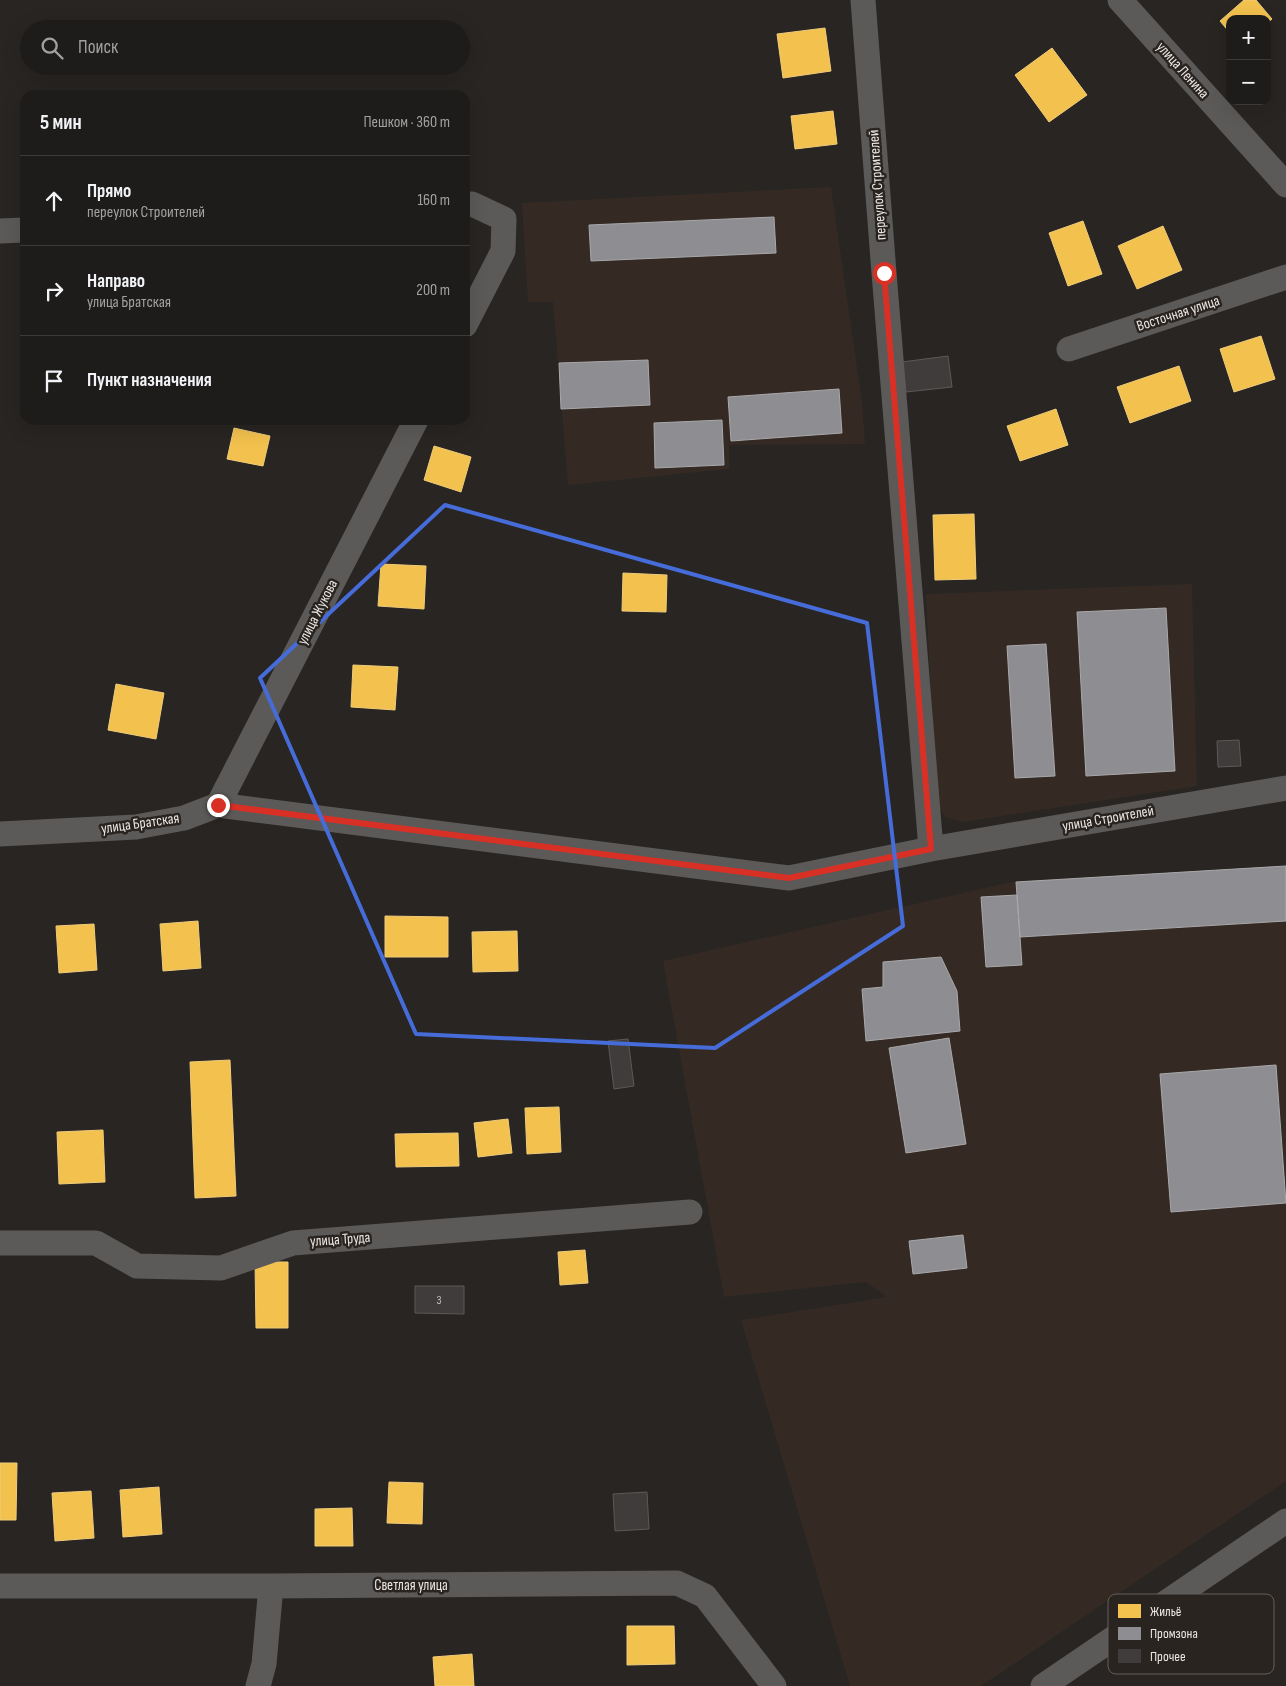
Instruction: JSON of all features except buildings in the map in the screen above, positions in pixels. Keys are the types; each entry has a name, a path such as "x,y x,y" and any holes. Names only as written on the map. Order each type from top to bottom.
{"street":[{"name":"переулок Строителей","path":"863,0 884,283 931,849"},
{"name":"улица Ленина","path":"1120,0 1286,185"},
{"path":"470,204 504,219 503,251 470,315"},
{"path":"0,231 20,230"},
{"name":"Восточная улица","path":"1069,349 1286,277"},
{"name":"улица Жукова","path":"218,805 413,425"},
{"name":"улица Строителей","path":"931,849 1286,788"},
{"name":"улица Братская","path":"0,834 136,827 184,818 218,805 789,878 931,849"},
{"name":"улица Труда","path":"0,1243 96,1243 137,1266 222,1268 293,1243 690,1212"},
{"path":"1186,1594 1282,1532"},
{"name":"Светлая улица","path":"0,1586 676,1583 705,1596 774,1686"},
{"path":"258,1686 264,1664 271,1586"},
{"path":"1043,1686 1108,1644"}],"highlighted area":[{"path":"445,505 867,623 903,926 715,1048 416,1034 260,678"}],"shaded area":[{"path":"831,187 862,402 865,444 729,445 729,469 568,485 553,302 528,302 522,203"},
{"path":"1192,584 1197,786 963,822 945,817 936,803 926,594"},
{"path":"1286,866 1286,1481 1118,1594 1108,1594 1108,1601 981,1686 850,1686 741,1320 887,1297 866,1282 724,1297 663,961 1016,881"}],"route":[{"path":"218,805 789,878 931,849 884,273"}]}
